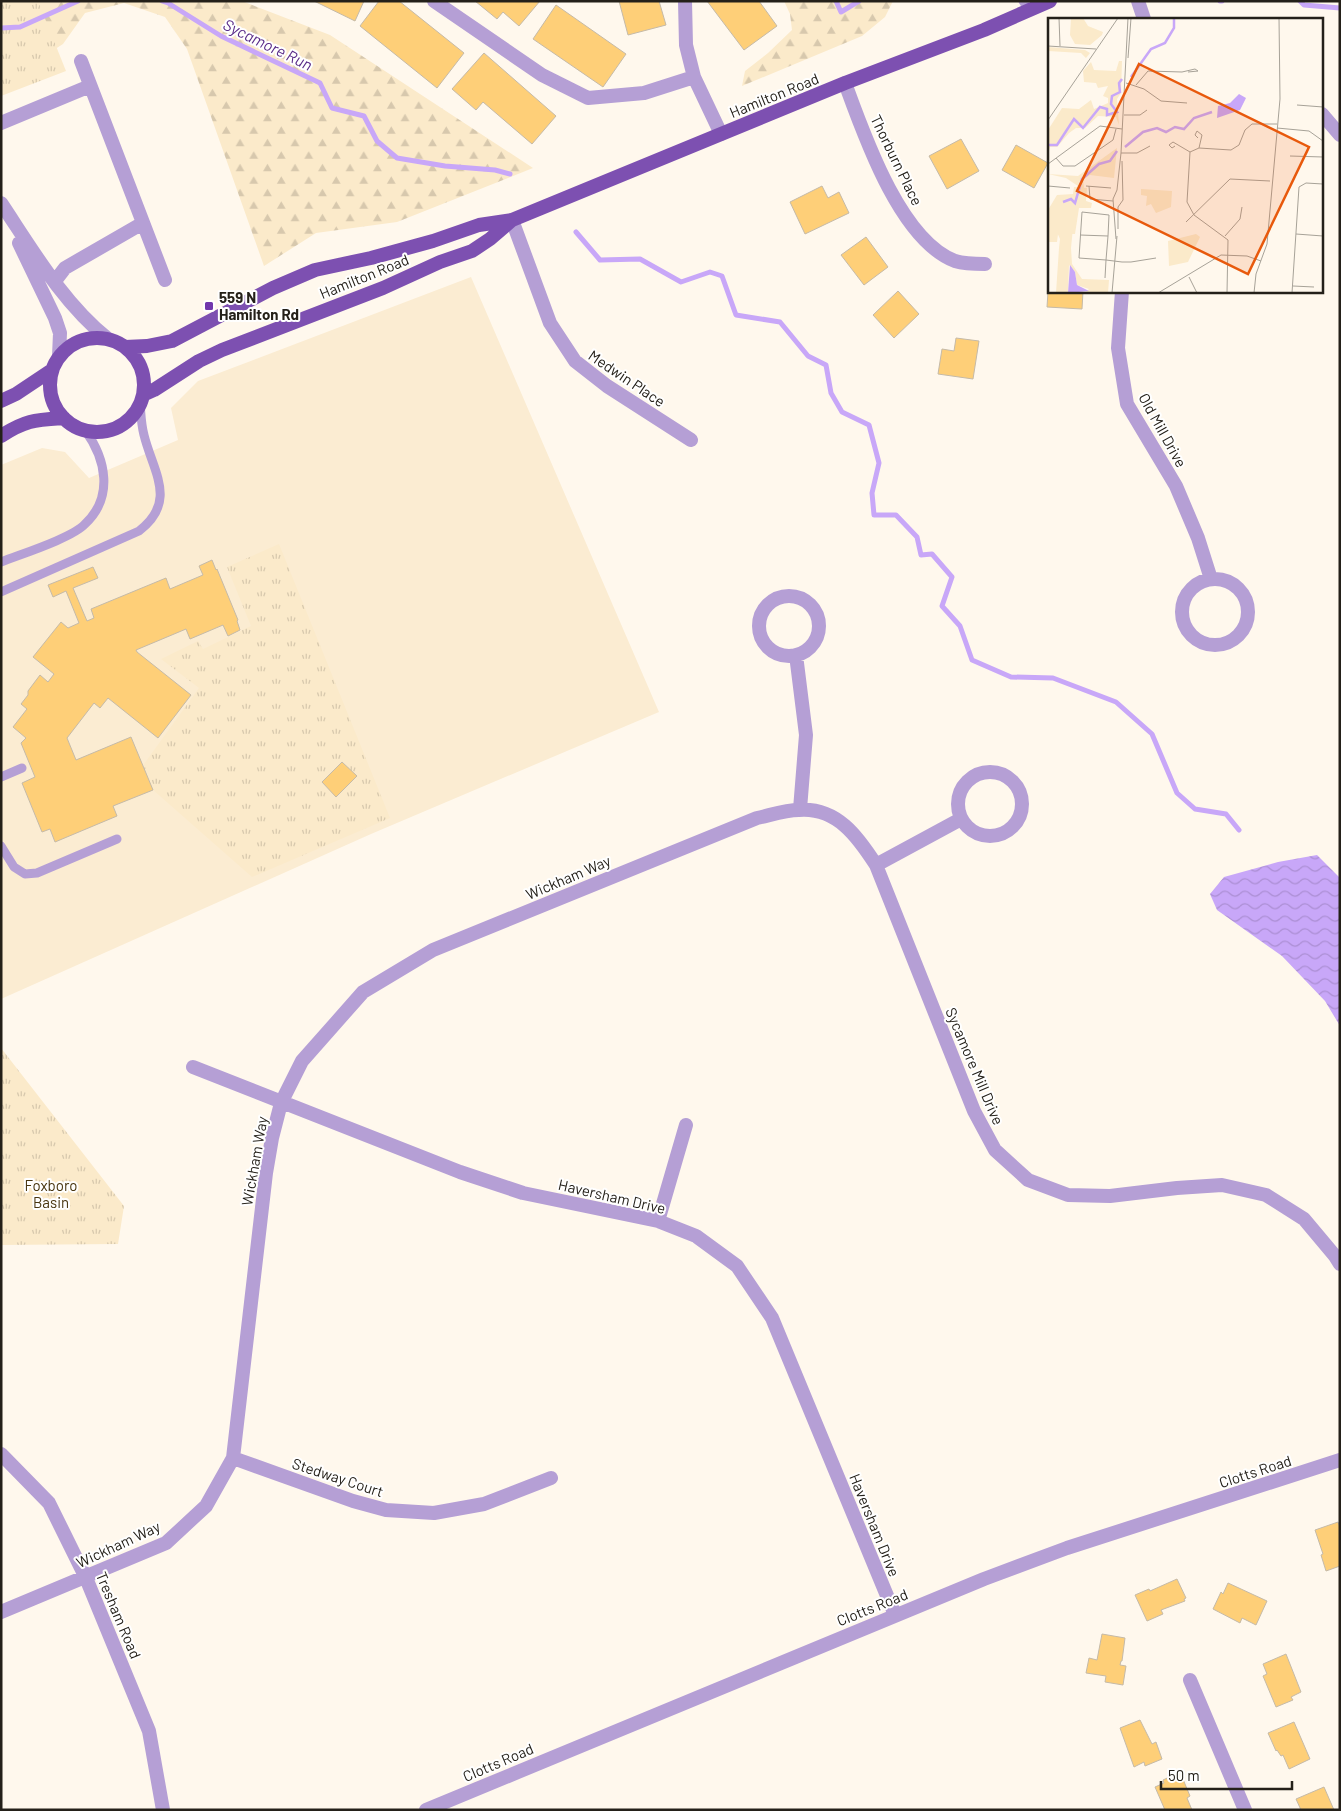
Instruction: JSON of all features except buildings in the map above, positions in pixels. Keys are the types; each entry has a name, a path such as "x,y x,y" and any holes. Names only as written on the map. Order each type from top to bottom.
{"main road":[{"name":"Hamilton Road","path":"125,347 146,346 172,341 273,288 315,270 371,258 433,241 479,225 512,220 845,83 984,30 1026,6 1050,1"},
{"name":"Hamilton Road","path":"142,399 199,360 383,288 440,262 472,251 490,239 512,220"},
{"path":"108,339 125,347 135,356 141,368 144,381 142,399 133,415 124,424 111,430 98,432 85,430 74,426 56,408 51,396 52,370 59,356 69,346 81,340 108,339"},
{"path":"1,401 22,391 52,370"},
{"path":"1,436 18,426 32,421 64,418"}],"street":[{"path":"434,1 542,75 588,98 644,93 694,77"},
{"path":"685,1 686,44 694,77 721,134"},
{"path":"1138,1 1144,18"},
{"path":"81,61 165,280"},
{"name":"Thorburn Place","path":"845,83 878,166 896,202 909,221 942,254 966,264 985,264"},
{"path":"1,123 90,86"},
{"path":"1324,116 1340,135"},
{"path":"1,205 55,281 89,324 108,339"},
{"path":"1,205 55,318 60,333 59,356"},
{"name":"Medwin Place","path":"512,220 550,323 574,361 607,386 691,440"},
{"path":"55,281 65,268 143,223"},
{"name":"Old Mill Drive","path":"1122,292 1118,348 1127,404 1176,486 1198,538 1212,579"},
{"path":"1212,579 1223,579 1234,584 1242,592 1249,613 1247,625 1241,635 1232,642 1211,646 1200,642 1185,627 1182,617 1182,606 1192,588 1201,582 1212,579"},
{"path":"789,596 803,599 814,609 819,622 817,636 809,648 796,655 782,655 769,648 761,636 759,622 764,608 775,599 789,596"},
{"path":"796,655 806,735 800,809"},
{"path":"985,772 1000,774 1013,782 1020,796 1021,811 1014,825 1002,834 986,836 972,831 962,819 958,805 961,789 971,778 985,772"},
{"name":"Sycamore Mill Drive","path":"800,809 818,812 836,819 850,828 861,840 876,865 974,1111 995,1150 1028,1180 1068,1195 1110,1196 1222,1185 1266,1195 1304,1219 1340,1264"},
{"name":"Wickham Way","path":"1,1612 166,1543 206,1506 233,1458 266,1173 272,1138 282,1103 302,1061 363,992 434,950 757,818 800,809"},
{"path":"876,865 962,819"},
{"name":"Haversham Drive","path":"194,1067 460,1172 523,1194 658,1221 696,1236 737,1266 772,1318 895,1615"},
{"path":"658,1221 686,1125"},
{"name":"Tresham Road","path":"1,1454 49,1503 86,1578 149,1731 163,1810"},
{"name":"Stedway Court","path":"233,1458 353,1501 386,1510 434,1514 484,1504 551,1478"},
{"name":"Clotts Road","path":"426,1810 895,1615 1067,1548 1340,1460"},
{"path":"1190,1680 1245,1810"}],"lane":[{"path":"1,592 139,530 148,524 154,516 160,502 160,489 144,433 142,399"},
{"path":"1,562 62,538 84,526 98,509 105,478 98,451 85,430"},
{"path":"1,777 22,768"},
{"path":"1,846 14,867 25,874 37,873 117,839"}],"shaded area":[{"path":"471,277 659,712 371,834 1,999 1,465 42,448 65,452 89,478 178,440 171,408 198,381"}],"green space":[{"path":"1,1 242,1 330,35 533,168 397,222 316,233 264,266 187,49 165,17 124,3 85,13 63,44 1,84"},
{"path":"1,1 38,1 66,71 1,96"},
{"path":"784,1 893,1 885,17 862,36 742,86 745,71 768,53 792,30 790,14"},
{"path":"279,544 390,818 252,877 136,775 199,688 161,659 198,641 203,649 251,626 227,567"},
{"name":"Foxboro Basin","path":"1,1048 124,1206 118,1244 1,1245"}],"water":[{"path":"1317,855 1340,878 1340,1026 1325,1001 1282,956 1217,910 1210,894 1224,877 1278,862"}],"waterway":[{"name":"Sycamore Run","path":"1,28 20,27 78,1"},
{"name":"Sycamore Run","path":"162,1 221,36 320,83 332,108 364,116 377,141 397,158 445,166 495,170 510,174"},
{"path":"836,1 841,12 859,1"},
{"path":"1300,1 1304,5 1340,8"},
{"path":"576,232 600,260 640,259 681,282 710,272 722,276 736,315 780,322 808,356 826,365 831,393 842,412 869,425 879,463 872,493 874,515 896,515 917,537 921,555 932,554 952,577 942,606 960,626 972,660 1011,677 1053,678 1116,702 1152,734 1177,793 1195,809 1226,814 1239,830"}],"place":[{"name":"559 N Hamilton Rd","path":"209,306"}]}
